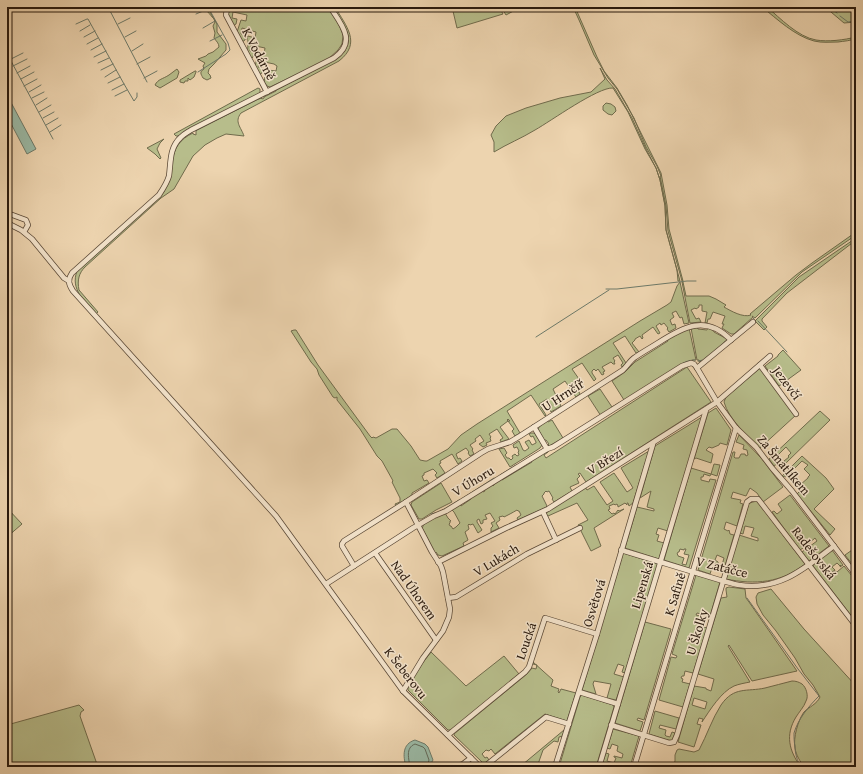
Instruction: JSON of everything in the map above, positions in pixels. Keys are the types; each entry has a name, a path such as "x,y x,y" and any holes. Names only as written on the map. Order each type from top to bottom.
{"street":[{"name":"K Vodárně","path":"232,7 228,9 226,15 268,92"},
{"path":"69,281 72,273 159,195 169,177 172,152 181,137 191,130 334,58 341,52 345,46 345,34 342,26 330,7"},
{"path":"7,213 26,220 28,225 24,232 7,223"},
{"name":"K Šeberovu","path":"24,232 35,242 65,279 69,281 73,291 276,516 403,691 480,767"},
{"path":"697,368 753,322"},
{"name":"U Hrnčíř","path":"354,566 342,546 344,541 481,453 488,449 510,442 534,427 623,370 633,359 675,332 690,326 709,327 720,331 731,340"},
{"name":"V Březí","path":"438,562 506,528 543,512 653,444 717,402 770,356"},
{"name":"V Úhoru","path":"326,584 434,516 446,511 547,449 553,448 682,366 691,363 697,368"},
{"name":"Jezevčí","path":"760,365 796,414"},
{"name":"Za Šmatlíkem","path":"697,368 717,402 736,428 756,447 792,491 856,575"},
{"name":"Lipenská","path":"599,767 706,410"},
{"path":"534,427 547,449"},
{"name":"K Safině","path":"634,767 736,428"},
{"name":"Osvětová","path":"555,767 597,634 653,444"},
{"name":"Radešovská","path":"751,499 758,499 856,626"},
{"name":"U Školky","path":"644,734 669,743 674,742 747,502 751,499"},
{"path":"403,691 423,658 446,625 450,609 441,566 406,502"},
{"path":"543,512 556,540"},
{"name":"V Lukách","path":"448,598 456,597 526,554 580,528"},
{"name":"V Zatáčce","path":"622,550 723,581 739,585 761,585 772,584 795,574 834,546"},
{"name":"Nad Úhorem","path":"375,552 436,640"},
{"name":"Loucká","path":"448,736 526,672 545,618 597,634"},
{"path":"579,692 618,704"},
{"path":"484,767 546,717 569,724"},
{"path":"612,725 644,734"},
{"path":"453,767 463,764 471,758"}],"green space":[{"path":"200,7 207,7 217,24 217,32 226,44 226,50 209,69 208,73 211,78 207,80 203,78 201,73 204,69 203,66 205,63 198,59 213,52 219,46 214,38 214,19 206,10"},
{"path":"236,7 328,7 342,32 342,44 327,60 270,87 267,86 264,82 268,70 276,71 277,66 260,61 258,67 263,68 262,73 260,74 255,66 259,53 264,54 265,48 251,45 250,51 254,52 251,59 248,52 247,39 248,36 255,38 256,32 242,28 241,34 246,36 245,40 242,42 237,32 241,20 246,21 247,15 233,12 232,18 237,19 236,24 233,26 227,13 229,10"},
{"path":"333,7 335,7 350,34 350,48 346,54 339,61 241,113 238,122 244,136 226,134 205,145 193,156 174,189 161,198 85,267 79,277 79,290 98,312 96,314 83,300 77,290 75,278 77,271 163,192 171,176 174,152 181,141 193,133 196,135 197,130 258,99 264,98 276,90 334,60 342,54 346,48 348,35 342,21"},
{"path":"452,7 499,7 503,14 457,28"},
{"path":"501,7 521,7 506,15"},
{"path":"573,7 575,7 604,71 617,88 631,112 617,89 608,78 594,55"},
{"path":"762,7 767,7 796,31 809,38 826,41 856,38 838,42 823,42 807,39 780,22"},
{"path":"825,7 856,7 856,22 844,23"},
{"path":"600,68 607,80 615,89 632,118 656,168 645,149 628,112 613,88 606,89 586,98 530,133 494,152 494,142 491,135 496,126 506,116 526,108 560,98 591,92 605,79"},
{"path":"177,69 179,72 177,78 160,88 155,85 159,80"},
{"path":"195,71 194,77 190,80 188,78 188,81 185,81 184,83 180,82 180,80"},
{"path":"258,88 260,89 259,94 179,136 174,134"},
{"path":"606,103 615,107 616,111 612,115 603,110 603,106"},
{"path":"636,124 661,173 667,205 669,229 683,281 668,231 661,176"},
{"path":"164,139 157,149 161,158 160,159 147,148"},
{"path":"856,232 856,235 802,272 755,318 752,316 753,317 734,334 731,334 722,328 725,316 713,312 710,319 708,319 707,323 705,323 707,312 702,311 702,305 699,305 696,309 691,310 696,319 699,318 701,322 690,323 682,282 686,296 709,296 726,305 724,307 741,315 748,316 796,275"},
{"path":"856,238 856,240 787,293 762,319 767,327 764,330 755,321 799,277"},
{"path":"677,270 680,281 678,281"},
{"path":"680,282 689,323 684,324 682,317 680,318 676,311 672,313 674,317 670,320 672,325 675,324 676,328 669,332 664,323 661,325 660,323 656,326 660,333 658,334 653,327 642,335 642,339 640,336 632,343 639,352 636,353 625,336 613,343 626,363 622,367 621,365 623,363 618,355 613,358 615,364 611,362 602,367 605,371 603,372 604,374 602,375 598,369 596,371 594,369 592,371 596,379 594,381 582,363 572,369 579,379 571,384 574,390 577,388 580,394 576,397 565,381 553,389 561,406 551,412 549,408 552,406 547,399 539,404 546,415 545,416 531,395 507,411 520,433 515,436 512,431 514,429 508,421 500,427 509,439 501,442 500,440 503,438 497,429 489,434 491,441 486,443 487,445 483,447 479,444 484,441 480,435 475,439 476,441 470,445 474,454 470,456 466,448 456,454 458,459 460,458 462,461 458,464 452,454 440,461 441,463 439,464 445,473 437,478 435,475 437,473 433,469 424,473 422,476 424,481 427,480 429,483 412,493 412,495 396,506 395,504 400,502 400,498 382,461 377,456 360,429 337,400 337,397 333,397 319,375 317,369 291,331 296,330 318,365 372,438 376,438 392,429 397,429 420,460 427,461 448,449 461,435 477,424 667,305 671,302"},
{"path":"697,327 698,329 707,330 708,328 713,330 727,339 724,344 699,362 699,360 697,360 691,328"},
{"path":"689,328 696,360 684,363 601,416 588,396 600,389 612,407 624,400 612,381 625,372 635,362 668,341 667,339 675,334 676,335 679,333 678,332"},
{"path":"783,350 801,370 779,386 765,366"},
{"path":"687,367 711,402 586,482 580,473 578,474 580,476 577,479 579,483 570,487 572,491 554,502 549,491 546,491 542,496 547,506 545,508 518,520 517,518 521,515 517,510 504,517 499,517 500,520 496,523 499,528 491,532 491,528 493,526 491,523 495,521 490,513 485,515 487,519 483,520 483,523 481,524 479,519 477,520 482,530 478,533 473,524 468,525 469,529 465,532 468,540 463,543 464,546 442,556 438,555 436,552 435,553 422,528 426,523 445,513 451,521 449,524 453,529 460,523 451,509 460,504 461,506 471,499 470,498 482,491 485,491 484,489 492,485 493,486 504,477 502,480 532,462 531,460 548,452 544,455 546,458"},
{"path":"760,368 796,415 760,448 734,421 726,409 724,402 726,397"},
{"path":"716,408 731,430 727,445 720,443 712,448 709,447 706,450 713,454 711,463 696,458 694,459 708,413"},
{"path":"820,411 830,420 786,463 784,461 791,453 786,447 778,455 782,460 774,466 769,459"},
{"path":"702,417 668,531 658,528 656,534 659,535 657,541 664,543 659,559 625,548 637,507 654,511 654,509 647,507 651,491 640,498 655,446"},
{"path":"552,420 563,438 549,446 538,429 547,421"},
{"path":"529,434 535,434 542,445 540,448 510,467 499,449 504,448 507,453 505,455 511,460 513,458 512,456 515,454 517,456 519,455 517,447 514,448 513,445 519,441 523,450 525,451 529,448 525,442 529,440 532,445 536,443 533,436 531,437"},
{"path":"739,435 762,459 783,487 763,502 757,493 750,488 746,496 733,492 731,498 741,500 740,503 743,504 737,526 726,522 724,529 729,530 730,534 734,535 725,566 722,565 724,558 717,555 715,560 718,564 711,562 709,567 712,568 710,574 698,570 733,452 735,452 735,458 739,458 741,454 745,454 746,456 748,455 747,450 743,449 744,445 736,442"},
{"path":"649,451 633,503 629,506 628,503 627,505 625,503 618,507 617,504 609,506 610,509 608,510 612,514 615,514 618,510 624,509 594,528 601,546 591,551 578,525 588,520 577,503 548,516 546,514 585,487 587,490 594,486 607,505 613,501 600,482 614,473 627,492 633,488 621,468"},
{"path":"802,456 826,478 834,489 814,509 835,529 830,535 797,494 799,492 802,495 804,494 805,491 800,485 810,475 804,469 808,465 802,461 786,477 782,476"},
{"path":"714,464 720,465 717,476 711,474"},
{"path":"691,468 711,474 710,476 704,474 703,477 701,477 701,480 709,482 710,479 716,480 689,568 664,560","holes":["680,549 686,549 684,554 689,555 686,565 682,564 684,558 678,556 677,554"]},
{"path":"441,483 452,502 422,519 419,519 411,505 412,502"},
{"path":"790,495 829,546 809,561 802,552 817,541 815,538 807,545 803,540 799,543 803,548 800,550 772,512 774,511 777,514 782,510 778,504"},
{"path":"757,501 805,564 787,575 767,581 747,582 726,579 739,535 758,541 758,538 751,536 754,528 745,526 743,534 740,533 749,503"},
{"path":"7,508 22,524 7,537"},
{"path":"855,548 856,549 856,569 845,555"},
{"path":"832,550 843,565 840,567 841,565 840,566 837,563 832,567 835,570 832,572 837,572 844,566 856,581 856,622 813,566"},
{"path":"623,553 658,564 625,673 622,672 624,666 618,664 614,674 624,677 616,700 607,698 611,684 594,681 593,684 596,694 582,690"},
{"path":"696,575 720,582 710,616 697,613 696,615 700,616 697,625 707,628 693,673 685,671 684,676 681,678 683,679 682,682 690,684 683,707 659,700 671,657 676,658 677,656 672,654"},
{"path":"726,588 745,589 746,598 797,671 752,681 729,645 728,646 750,682 736,685 729,689 716,702 702,722 703,719 699,718 697,724 701,725 694,747 678,742 694,686 706,688 711,691 714,679 698,674 721,598 727,597","holes":["694,698 707,702 705,709 692,705"]},
{"path":"771,589 804,629 856,686 856,767 805,767 797,756 795,748 796,729 804,712 815,704 820,697 795,658 763,615 757,604 756,597 758,593"},
{"path":"645,622 671,629 644,720 638,718 637,720 643,722 640,731 615,723"},
{"path":"431,652 466,686 504,656 519,674 451,730 448,730 408,690 415,673"},
{"path":"537,665 553,680 551,686 559,689 559,693 561,689 576,693 567,721 545,714 495,754 491,749 489,751 486,750 482,754 489,760 483,763 454,734 527,674 532,668 536,669"},
{"path":"792,681 802,684 806,689 807,694 807,699 790,730 791,749 801,767 673,767 677,750 679,749 694,752 699,750 718,710 731,695 736,692 765,688"},
{"path":"582,695 613,705 614,707 596,767 559,767 580,697"},
{"path":"79,705 84,710 81,712 80,716 98,767 7,767 7,725"},
{"path":"655,711 679,718 676,729 660,725 659,728 666,730 666,736 670,737 672,732 675,733 672,741 649,734"},
{"path":"613,729 639,736 630,767 601,767 606,753 609,754 607,761 614,763 616,758 614,756 622,758 623,754 617,751 618,746 612,744 610,749 607,748"},
{"path":"564,730 563,736 559,737 558,742 554,741 543,750 537,767 521,767 522,765"}],"water":[{"path":"7,95 36,149 27,154 7,116"},
{"path":"415,740 425,744 428,747 433,760 429,767 406,767 404,751 408,744"}],"waterway":[{"path":"108,7 147,82"},
{"path":"110,11 118,7"},
{"path":"198,72 230,50 228,43 208,7"},
{"path":"829,7 837,13"},
{"path":"196,14 208,9"},
{"path":"840,16 848,22 856,21"},
{"path":"118,24 130,18"},
{"path":"76,24 88,19 134,101 137,97 137,93"},
{"path":"203,28 215,21"},
{"path":"80,31 90,25"},
{"path":"84,37 95,31"},
{"path":"125,37 136,31"},
{"path":"210,41 222,35"},
{"path":"87,44 98,38"},
{"path":"91,50 102,44"},
{"path":"132,51 143,44"},
{"path":"94,57 106,51"},
{"path":"23,53 11,59 11,61 53,139"},
{"path":"137,64 150,57"},
{"path":"98,63 109,58"},
{"path":"13,66 27,59"},
{"path":"101,70 113,64"},
{"path":"17,73 30,66"},
{"path":"105,77 116,70"},
{"path":"144,78 157,71"},
{"path":"21,79 34,72"},
{"path":"108,83 120,77"},
{"path":"24,86 37,79"},
{"path":"112,90 124,84"},
{"path":"29,92 41,85"},
{"path":"115,96 127,90"},
{"path":"32,98 44,92"},
{"path":"36,105 47,98"},
{"path":"39,112 51,105"},
{"path":"43,118 54,112"},
{"path":"46,125 58,118"},
{"path":"50,132 61,125"},
{"path":"606,289 696,281"},
{"path":"536,337 609,290"},
{"path":"747,324 754,318"},
{"path":"758,321 787,352"},
{"path":"712,353 725,342"},
{"path":"698,361 703,360 708,356"},
{"path":"674,369 681,364 695,360"},
{"path":"523,461 540,451"},
{"path":"500,475 516,465"},
{"path":"463,498 494,478"},
{"path":"441,511 459,500"},
{"path":"431,514 435,513"},
{"path":"747,598 819,696 804,713 794,733 796,754 801,767"}]}
